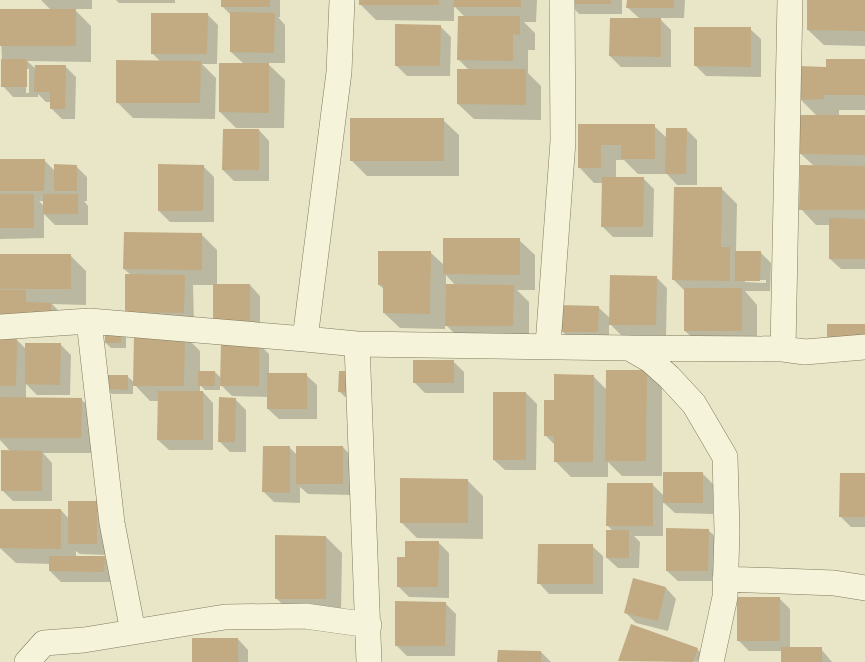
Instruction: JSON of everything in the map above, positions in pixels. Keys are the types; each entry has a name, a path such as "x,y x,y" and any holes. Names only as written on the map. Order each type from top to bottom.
{"street":[{"path":"305,339 339,72 342,0"},
{"path":"548,345 563,141 562,0"},
{"path":"783,349 790,0"},
{"path":"89,321 112,523 133,632"},
{"path":"0,327 89,321 357,344 783,349 805,352 865,348"},
{"path":"357,344 369,662"},
{"path":"629,348 663,372 694,404 725,457 727,531 724,597 711,662"},
{"path":"725,579 834,583 865,588"},
{"path":"27,662 44,643 133,632 224,617 305,616 369,625"}],"building":[{"path":"221,0 270,0 270,7 221,7"},
{"path":"359,0 439,0 439,5 359,5"},
{"path":"454,0 521,0 521,7 453,7"},
{"path":"567,0 611,0 611,4 567,4"},
{"path":"627,0 674,0 674,8 626,8"},
{"path":"807,0 865,0 865,31 807,30"},
{"path":"0,9 76,9 76,46 0,46"},
{"path":"230,12 275,13 274,53 230,52"},
{"path":"151,13 208,13 207,54 151,54"},
{"path":"458,16 520,16 520,35 513,34 513,61 457,60"},
{"path":"610,18 661,18 661,57 609,56"},
{"path":"395,24 441,25 440,66 395,66"},
{"path":"694,27 751,27 751,67 694,66"},
{"path":"1,59 27,59 27,87 1,87"},
{"path":"826,59 865,59 865,95 824,95 824,99 799,100 799,66 826,67"},
{"path":"116,60 201,61 200,103 116,103"},
{"path":"219,63 269,63 269,113 219,112"},
{"path":"35,65 66,65 65,109 50,109 50,92 34,92"},
{"path":"457,69 526,69 526,105 457,104"},
{"path":"800,115 865,115 865,155 799,154"},
{"path":"350,118 444,118 444,161 350,161"},
{"path":"578,124 655,124 655,159 621,159 621,145 601,145 601,168 578,168"},
{"path":"666,128 687,128 686,174 665,174"},
{"path":"223,129 259,129 259,170 222,170"},
{"path":"0,159 45,159 44,191 0,191"},
{"path":"54,164 77,165 77,191 54,191"},
{"path":"158,164 204,165 203,211 158,211"},
{"path":"800,165 865,166 865,210 799,210"},
{"path":"602,177 644,177 643,227 601,227"},
{"path":"674,187 722,187 721,247 730,247 730,281 672,280"},
{"path":"0,194 34,194 34,228 0,228"},
{"path":"43,194 78,194 78,214 43,214"},
{"path":"829,218 865,219 865,259 829,259"},
{"path":"124,232 202,233 202,270 123,269"},
{"path":"443,238 520,238 520,275 443,274"},
{"path":"378,251 431,251 430,314 383,313 383,285 378,285"},
{"path":"735,251 761,251 760,281 735,281"},
{"path":"0,254 71,254 71,289 0,289"},
{"path":"125,274 185,275 184,313 125,312"},
{"path":"610,275 657,276 656,325 609,325"},
{"path":"213,284 250,284 250,330 213,330"},
{"path":"446,284 514,285 513,326 445,326"},
{"path":"684,288 742,288 742,331 684,331"},
{"path":"0,290 26,290 26,302 51,303 51,315 0,315"},
{"path":"561,305 599,306 598,332 561,332"},
{"path":"827,324 865,324 865,337 827,337"},
{"path":"105,327 121,327 121,343 105,343"},
{"path":"134,334 185,334 184,386 133,386"},
{"path":"17,337 16,386 0,386 0,338"},
{"path":"221,342 259,342 259,386 220,386"},
{"path":"25,343 61,343 60,385 25,384"},
{"path":"413,360 454,360 454,383 413,383"},
{"path":"606,370 647,370 646,461 605,461"},
{"path":"198,371 215,371 215,386 198,386"},
{"path":"339,371 348,371 348,392 338,392"},
{"path":"267,373 307,373 307,409 267,409"},
{"path":"554,374 594,375 593,462 554,462 554,436 544,436 544,400 554,400"},
{"path":"106,375 128,375 128,390 106,389"},
{"path":"158,391 203,391 203,440 157,440"},
{"path":"493,392 526,392 526,460 493,460"},
{"path":"0,397 82,398 81,438 0,438"},
{"path":"219,397 236,398 235,442 218,442"},
{"path":"263,446 290,446 290,493 262,492"},
{"path":"296,446 343,446 343,484 296,484"},
{"path":"1,450 42,451 42,491 1,491"},
{"path":"663,472 703,472 703,503 663,503"},
{"path":"840,473 865,473 865,517 839,517"},
{"path":"400,478 468,479 468,523 400,523"},
{"path":"607,483 653,483 653,526 606,526"},
{"path":"68,501 97,501 97,544 68,544"},
{"path":"0,509 61,509 61,549 0,548"},
{"path":"666,528 709,529 708,571 666,571"},
{"path":"606,530 629,530 629,558 606,558"},
{"path":"275,535 326,536 326,599 275,599"},
{"path":"405,541 439,541 438,587 397,587 397,557 405,557"},
{"path":"538,544 593,544 593,584 537,584"},
{"path":"49,556 105,556 104,572 49,571"},
{"path":"633,578 666,587 658,621 624,613"},
{"path":"737,597 780,597 780,641 737,641"},
{"path":"395,601 446,602 445,646 395,646"},
{"path":"631,624 698,648 693,662 618,661"},
{"path":"192,638 238,638 238,662 192,662"},
{"path":"781,647 822,647 822,662 781,662"},
{"path":"498,650 541,651 541,662 497,662"}]}
